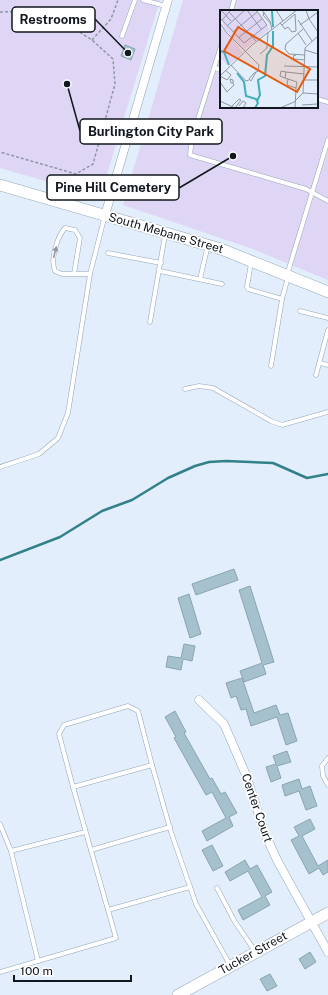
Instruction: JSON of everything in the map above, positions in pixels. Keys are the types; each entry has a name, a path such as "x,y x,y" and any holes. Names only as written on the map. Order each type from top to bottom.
{"street":[{"path":"105,215 167,3"},
{"name":"South Mebane Street","path":"0,185 208,245 288,275 328,292"},
{"name":"Center Court","path":"199,700 224,724 246,775 265,834 278,862 328,952"},
{"name":"Tucker Street","path":"178,995 328,912"}],"lane":[{"path":"122,36 135,0"},
{"path":"143,0 167,3"},
{"path":"231,10 234,0"},
{"path":"220,49 192,138 190,155 312,192 328,201"},
{"path":"214,68 220,70"},
{"path":"318,98 328,102"},
{"path":"271,366 282,299 288,275 328,140"},
{"path":"0,467 39,454 58,438 68,413 90,274 105,215"},
{"path":"74,274 80,238 75,230 65,228 60,234 52,265 55,271 62,274 74,274 90,274"},
{"path":"150,322 162,263 166,232"},
{"path":"200,279 208,245"},
{"path":"108,253 162,263"},
{"path":"252,261 247,287 248,290 282,299"},
{"path":"160,271 222,284"},
{"path":"300,310 328,318"},
{"path":"316,375 328,330"},
{"path":"320,363 328,365"},
{"path":"185,389 199,386 213,388 271,422 282,425 328,412"},
{"path":"0,972 116,938 85,832 59,734 64,725 128,706 138,711 170,827 196,904 230,966"},
{"path":"328,758 322,766 323,776 328,785"},
{"path":"73,787 152,765"},
{"path":"0,824 11,850 38,961"},
{"path":"91,850 170,827"},
{"path":"11,850 85,832"},
{"path":"108,910 190,887"},
{"path":"217,888 255,952"}],"path":[{"path":"92,40 111,19 118,0"},
{"path":"0,12 37,11 64,22 92,40 113,59 115,84 93,164 76,174 0,152"}],"shaded area":[{"path":"0,0 160,0 100,197 0,168"},
{"path":"183,0 328,0 328,280 250,248 123,205"}],"building":[{"path":"125,45 135,49 131,60 121,56"},
{"path":"234,569 238,580 196,595 192,584"},
{"path":"250,586 274,662 263,665 266,674 244,682 240,671 262,663 239,590"},
{"path":"189,594 201,634 190,638 178,598"},
{"path":"184,644 195,646 192,661 183,659 181,670 166,667 168,656 181,658"},
{"path":"242,678 254,713 276,705 280,715 288,713 297,741 286,745 277,717 251,726 246,709 241,710 236,696 231,698 226,683"},
{"path":"175,711 186,732 184,733 210,779 212,778 221,794 225,792 237,813 229,817 233,826 207,841 202,831 226,818 212,792 206,795 174,738 176,737 165,717"},
{"path":"287,751 291,762 277,766 281,778 271,782 266,767 276,764 273,756"},
{"path":"299,779 302,789 310,786 317,806 306,810 299,791 285,796 282,785"},
{"path":"310,819 315,829 302,836 318,866 328,860 328,872 323,875 319,868 309,874 291,840 299,836 294,827"},
{"path":"212,845 223,866 213,871 202,850"},
{"path":"245,860 250,869 257,865 272,892 265,896 270,905 243,920 238,910 262,897 248,871 230,881 225,872"},
{"path":"310,952 316,962 305,969 299,959"},
{"path":"270,974 277,986 267,991 260,979"}],"waterway":[{"path":"0,560 60,537 102,511 132,500 168,478 195,466 209,462 226,461 273,463 307,478 328,474"}],"place":[{"name":"Restrooms","path":"128,53"},
{"name":"Burlington City Park","path":"67,84"},
{"name":"Pine Hill Cemetery","path":"233,156"}]}
